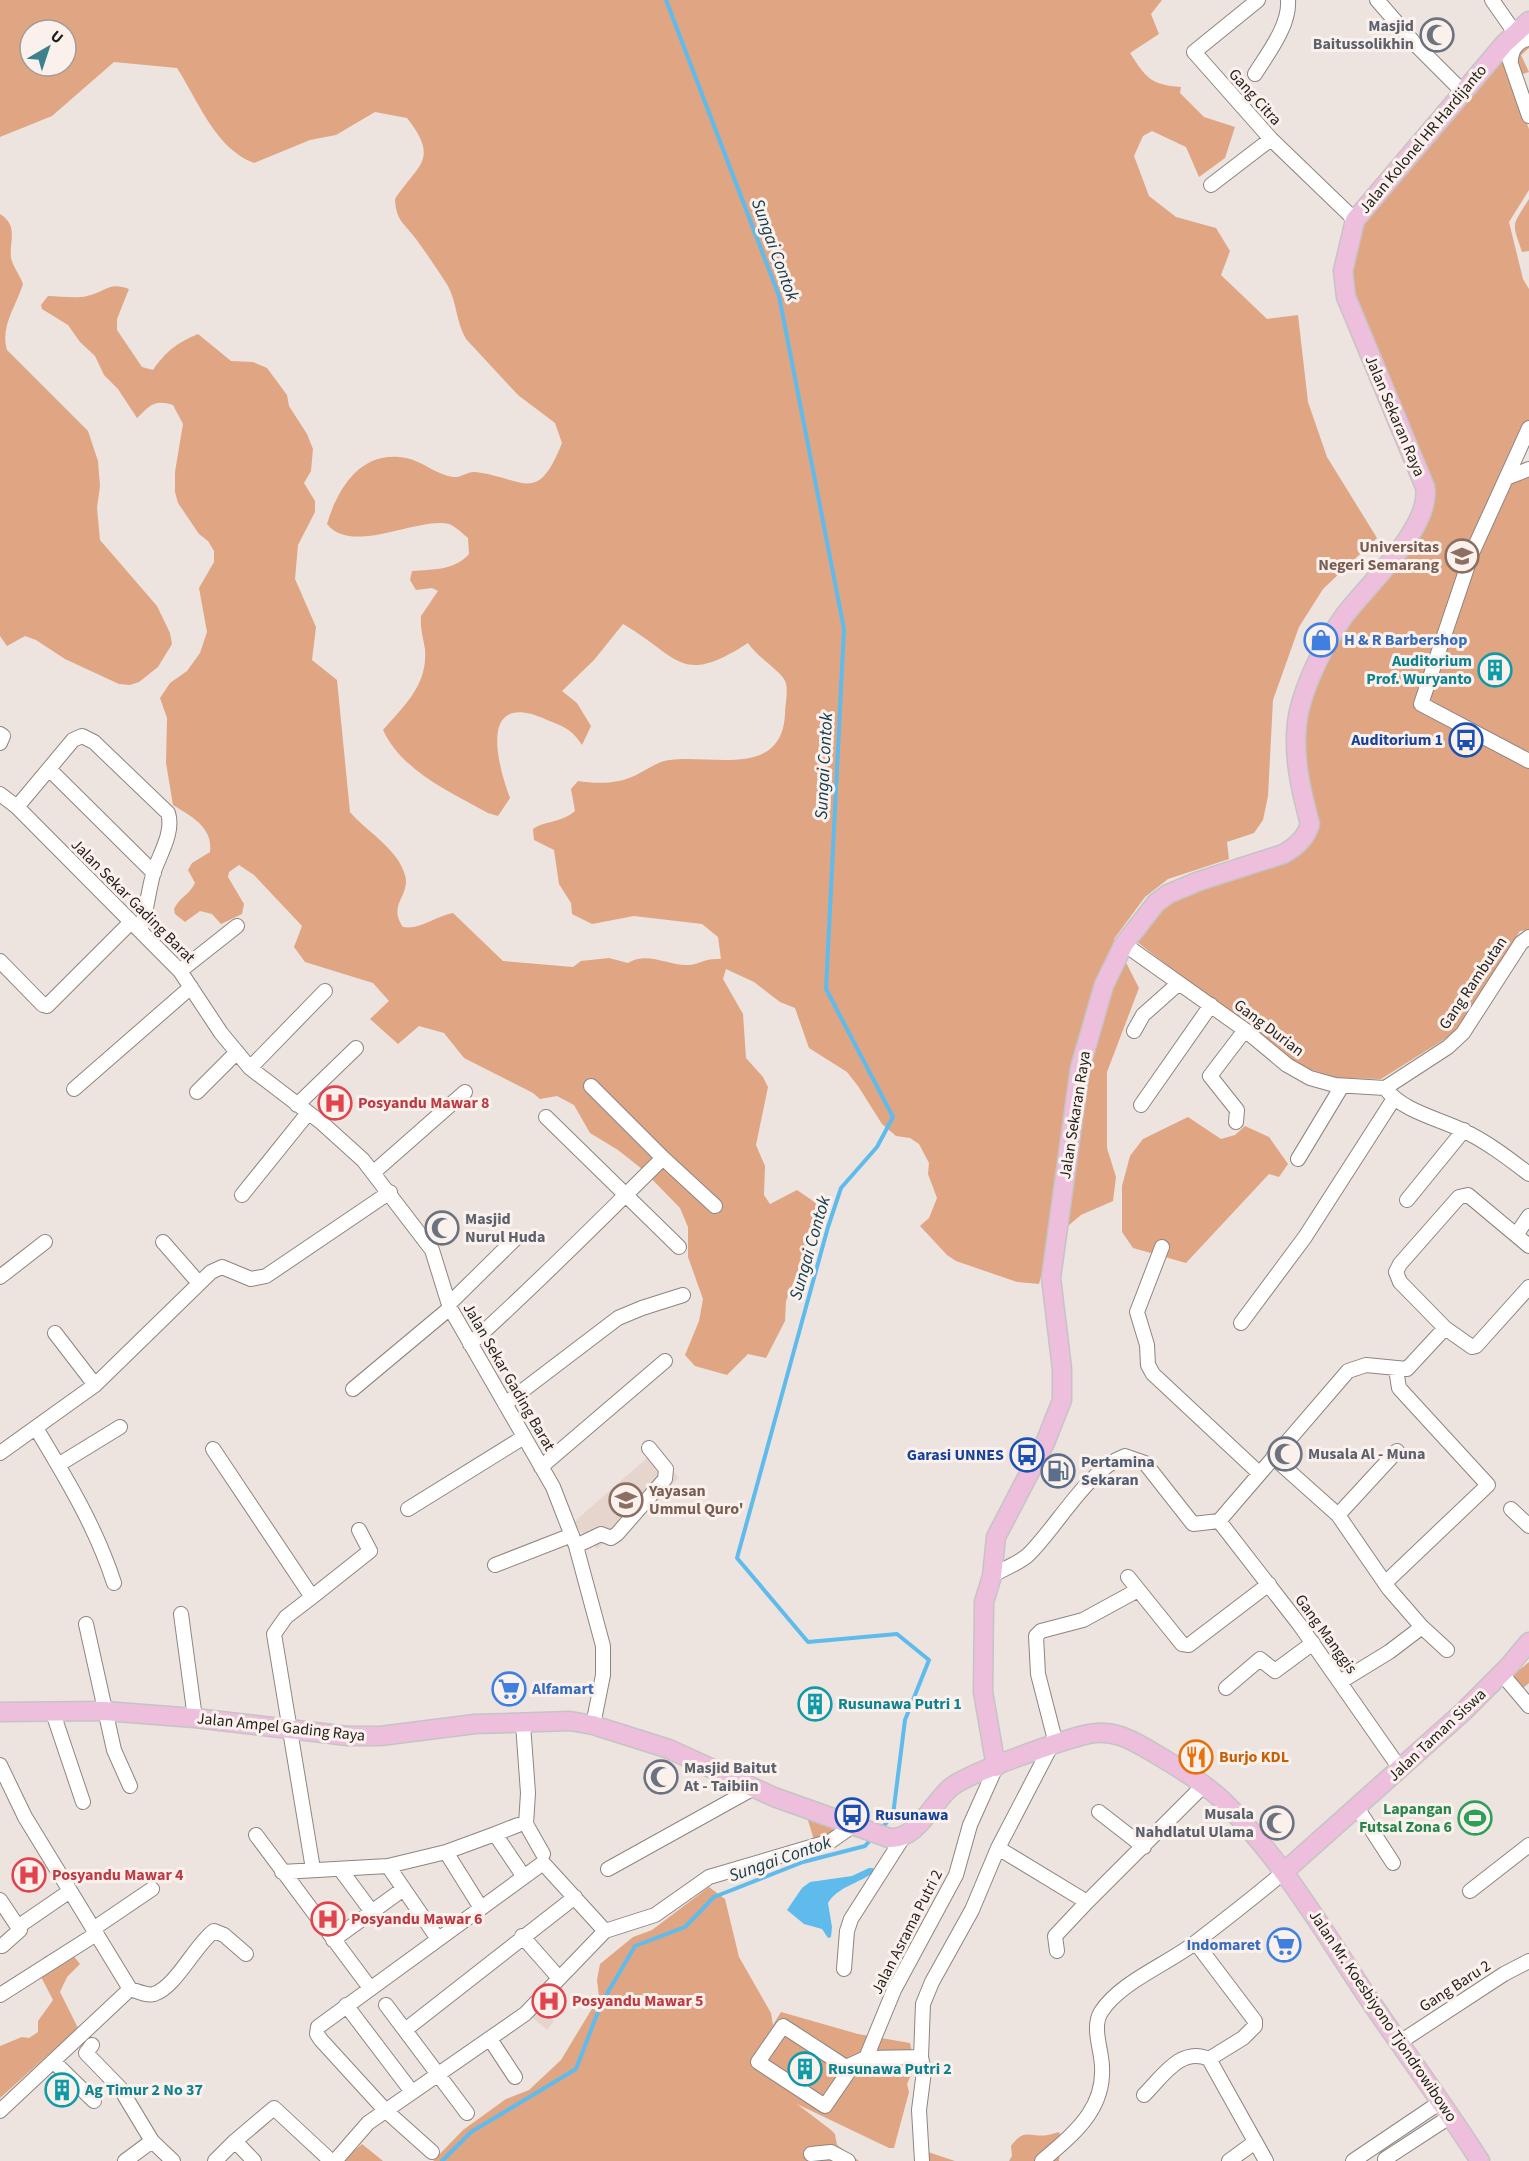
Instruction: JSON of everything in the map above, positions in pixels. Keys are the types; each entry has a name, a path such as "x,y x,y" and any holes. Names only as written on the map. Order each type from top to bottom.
{"main road":[{"name":"Jalan Kolonel HR Hardijanto","path":"1344,271 1355,220 1463,92 1515,44 1529,21"},
{"name":"Jalan Sekaran Raya","path":"996,1767 983,1692 984,1602 992,1576 996,1537 1045,1443 1062,1400 1062,1369 1051,1288 1054,1255 1080,1068 1104,986 1125,944 1156,903 1168,894 1199,881 1283,854 1303,839 1310,824 1296,763 1296,731 1299,710 1311,676 1344,616 1405,541 1425,508 1425,487 1346,297 1344,271"},
{"name":"Jalan Taman Siswa","path":"1285,1871 1401,1770 1502,1674 1529,1642"},
{"name":"Jalan Ampel Gading Raya","path":"0,1712 104,1711 195,1718 288,1730 380,1736 475,1724 570,1721 593,1725 669,1749 754,1788 860,1827 896,1837"},
{"path":"896,1837 959,1781 1053,1745 1090,1733 1106,1732 1118,1734 1139,1744 1203,1785 1221,1800 1285,1871"},
{"name":"Jalan Mr. Koesbiyono Tjondrowibowo","path":"1285,1871 1480,2161"}],"street":[{"name":"Gang Citra","path":"1258,0 1194,52 1271,140 1355,220"},
{"path":"1255,74 1275,41 1286,15 1288,0"},
{"path":"1377,0 1417,46 1463,92"},
{"path":"1491,0 1515,44 1529,116"},
{"path":"1211,186 1271,140"},
{"path":"1527,439 1506,478 1472,554 1421,704 1529,761"},
{"path":"1506,478 1529,469"},
{"path":"0,734 3,736 0,743"},
{"path":"0,961 43,1005 47,1006 135,926 149,905 154,873 166,839 168,813 94,742 82,736 73,740 17,807"},
{"path":"49,769 154,873"},
{"name":"Jalan Sekar Gading Barat","path":"0,794 17,807 180,970 250,1068 351,1148 374,1172 432,1250 449,1306 553,1487 574,1541 603,1646 603,1675 593,1725"},
{"path":"180,970 237,926"},
{"name":"Gang Rambutan","path":"1385,1088 1459,1037 1521,943 1529,937"},
{"name":"Gang Durian","path":"1125,944 1302,1074 1321,1083 1385,1088"},
{"path":"1134,1031 1143,1015 1179,983"},
{"path":"74,1089 191,987"},
{"path":"250,1068 325,992"},
{"path":"1141,1105 1210,1005"},
{"path":"1236,1122 1237,1110 1210,1076 1245,1030"},
{"path":"242,1195 302,1109 356,1048"},
{"path":"196,1092 237,1052"},
{"path":"591,1086 715,1206"},
{"path":"1298,1158 1342,1086"},
{"path":"1385,1088 1394,1100 1464,1130 1506,1155 1529,1174"},
{"path":"374,1172 465,1092"},
{"path":"1241,1323 1305,1237 1394,1100"},
{"path":"546,1118 679,1247"},
{"path":"1407,1200 1464,1130"},
{"path":"470,1344 534,1287 576,1242 663,1158"},
{"path":"0,1453 94,1385 198,1282 222,1267 251,1279 266,1275 390,1192"},
{"path":"1529,1246 1465,1194 1459,1197 1396,1272 1400,1282 1445,1328 1472,1347 1476,1347 1529,1287"},
{"path":"1516,1235 1529,1216"},
{"path":"353,1389 449,1306 516,1238"},
{"path":"0,1277 45,1242"},
{"path":"163,1242 198,1282"},
{"path":"1162,1247 1138,1305 1138,1318 1145,1335 1148,1365 1153,1374 1259,1473"},
{"path":"505,1404 618,1318 683,1295"},
{"path":"992,1576 1027,1556 1079,1494 1115,1460 1125,1456 1145,1463 1193,1524 1219,1521 1348,1371 1366,1365 1407,1369 1445,1328"},
{"path":"56,1333 94,1385"},
{"path":"541,1467 665,1361"},
{"path":"1385,1583 1488,1485 1399,1388 1396,1369"},
{"path":"58,1465 120,1427"},
{"path":"36,1428 104,1554 114,1583"},
{"path":"408,1509 524,1437"},
{"path":"495,1565 601,1534 611,1538 617,1534 664,1479 666,1469 649,1448"},
{"path":"213,1449 312,1597"},
{"path":"1338,1515 1398,1450"},
{"path":"1273,1457 1338,1515 1385,1583 1422,1627 1447,1650"},
{"path":"1511,1509 1529,1526"},
{"name":"Gang Manggis","path":"1219,1521 1313,1643 1401,1770"},
{"path":"313,1869 273,1634 286,1617 370,1551 359,1530"},
{"path":"1128,1577 1182,1644 1189,1645 1269,1584"},
{"path":"922,2161 920,2110 924,2071 921,2057 923,2004 932,1982 972,1910 998,1848 1053,1745 1038,1674 1036,1636 1041,1631 1083,1620 1138,1590"},
{"path":"181,1614 195,1718"},
{"path":"86,1624 114,1750 130,1786"},
{"path":"1340,1682 1389,1652 1422,1627"},
{"path":"1226,1688 1260,1659 1275,1671 1313,1643"},
{"path":"1502,1674 1529,1706"},
{"path":"52,1710 83,1802"},
{"path":"522,1724 528,1793 526,1824 543,1854"},
{"path":"0,1765 25,1817 130,1989 149,1994 156,1993 168,1984 214,1931 224,1935 246,1954"},
{"name":"Jalan Asrama Putri 2","path":"866,2058 894,1990 956,1875 970,1825 996,1767"},
{"path":"1057,1951 1054,1935 1144,1847 1203,1785"},
{"path":"608,1869 754,1788"},
{"path":"1358,1809 1393,1863"},
{"path":"1099,1812 1144,1847"},
{"path":"282,1872 388,1866 446,1852 518,1825"},
{"path":"215,2161 270,2109 276,2108 333,2161 358,2133 385,2110 525,2014 605,1931 655,1915 709,1877 831,1842 860,1827"},
{"path":"495,1834 524,1877"},
{"path":"256,1835 370,1988"},
{"path":"844,1969 847,1931 851,1919 896,1837"},
{"path":"1470,1891 1529,1845"},
{"path":"998,1848 1087,1902"},
{"path":"446,1852 480,1908"},
{"path":"432,2152 385,2110 317,2034 321,2024 545,1863 605,1931"},
{"path":"388,1866 402,1890 438,1939"},
{"path":"340,1869 372,1912"},
{"path":"1042,2161 1082,2126 1097,2103 1102,2086 1097,2037 1098,2017 1103,2010 1134,1983 1196,1943 1285,1871"},
{"path":"0,1995 152,1889"},
{"path":"333,1940 402,1890"},
{"path":"19,1926 70,1891"},
{"path":"405,2030 522,1936 575,1897"},
{"path":"0,1900 19,1926 18,1934 2,1946"},
{"path":"522,1936 559,1978"},
{"path":"1196,1943 1255,2021 1256,2026 1243,2038 1209,2059"},
{"name":"Gang Baru 2","path":"1400,2042 1504,1974 1529,1961"},
{"path":"0,2111 130,1989"},
{"path":"346,2005 412,2092"},
{"path":"386,2005 437,2076 467,2113"},
{"path":"785,2026 846,2067 849,2071 825,2106 758,2062 781,2027 785,2026"},
{"path":"490,2039 515,2077"},
{"path":"92,2045 86,2053 120,2088 152,2141 173,2161"},
{"path":"1144,2094 1182,2058 1193,2054 1209,2059 1266,2161"},
{"path":"846,2067 866,2058 921,2057"},
{"path":"53,2061 94,2101"},
{"path":"1385,2159 1447,2109"},
{"path":"1353,2161 1447,2109"},
{"path":"126,2161 152,2141"},
{"path":"235,2141 254,2161"},
{"path":"1229,2161 1255,2142"},
{"path":"811,2154 831,2152 848,2161"}],"shaded area":[{"path":"0,0 1162,0 1151,14 1159,34 1130,53 1140,69 1150,79 1181,87 1180,93 1204,117 1235,127 1225,158 1199,177 1186,147 1152,131 1143,136 1134,156 1149,196 1176,217 1216,228 1230,251 1221,275 1267,319 1298,315 1308,402 1327,457 1377,538 1323,589 1299,627 1273,700 1268,796 1263,820 1254,833 1227,842 1229,859 1168,879 1145,897 1114,939 1139,988 1107,1072 1107,1148 1116,1177 1113,1201 1081,1215 1050,1241 1039,1284 1017,1282 956,1261 947,1255 920,1226 929,1218 937,1198 928,1174 929,1163 919,1144 910,1138 896,1136 882,1124 847,1072 809,1048 795,1008 780,1002 754,982 726,969 723,979 743,1014 746,1058 763,1077 768,1087 756,1145 765,1166 764,1195 770,1204 797,1190 816,1203 809,1243 786,1301 785,1321 766,1358 748,1354 727,1375 695,1366 685,1355 699,1321 703,1299 688,1257 688,1227 680,1208 642,1169 618,1150 590,1133 574,1105 557,1096 540,1099 533,1093 464,1058 444,1033 419,1026 398,1044 370,1019 389,1001 373,983 305,962 294,947 302,926 254,875 239,865 229,872 228,877 244,904 242,914 221,924 212,914 200,911 185,922 175,914 176,905 195,883 188,870 192,863 210,852 210,843 205,829 173,805 166,763 167,718 160,698 170,683 187,671 200,653 207,632 199,588 214,562 214,551 178,503 175,492 175,472 183,424 173,405 153,404 137,418 118,389 104,375 95,356 80,342 68,325 42,309 41,305 48,296 82,297 117,286 129,289 117,319 117,330 142,367 153,370 172,348 198,334 231,361 253,362 267,368 287,395 289,406 307,434 313,449 311,471 304,483 315,501 315,512 298,545 295,579 316,627 312,660 337,680 350,812 396,857 405,875 405,889 397,912 403,927 422,925 453,913 503,961 573,967 581,961 609,958 628,963 643,958 681,965 721,959 718,937 702,924 634,916 592,924 572,914 571,903 559,884 554,850 534,840 533,829 564,818 575,811 571,789 578,781 615,782 670,760 724,760 758,756 772,748 781,734 785,714 786,685 783,677 748,643 708,663 694,665 670,656 623,624 594,660 562,691 577,703 591,726 582,745 566,729 545,719 524,713 509,714 501,722 497,734 498,750 510,798 498,816 488,813 443,788 415,769 391,744 383,730 419,684 425,662 421,616 438,591 432,588 416,590 410,580 412,571 443,568 457,564 469,554 468,538 449,524 436,523 369,536 352,536 338,533 327,524 332,510 345,484 365,465 377,459 406,458 453,477 475,472 528,483 537,481 545,475 562,443 555,423 518,395 466,339 448,286 399,217 395,199 418,169 424,153 417,132 407,118 375,112 336,135 310,140 254,163 229,147 218,135 177,68 114,62 52,116 0,137"},
{"path":"1529,43 1529,48 1521,55 1529,72 1519,75 1516,54"},
{"name":"Universitas Negeri Semarang","path":"1501,52 1529,129 1529,190 1509,222 1523,279 1529,289 1529,422 1418,705 1529,765 1529,930 1520,931 1456,1032 1381,1079 1336,1078 1294,1064 1132,938 1168,897 1300,847 1304,711 1325,654 1429,506 1352,296 1350,275 1359,222"},
{"path":"1529,199 1529,251 1522,252 1515,225"},
{"path":"0,214 11,228 11,258 23,284 7,325 5,341 7,350 88,431 98,461 100,486 97,508 100,540 157,606 170,633 172,644 158,667 139,682 130,685 119,684 65,659 36,640 25,636 7,646 0,636"},
{"path":"1529,471 1529,752 1427,700 1475,554 1507,481"},
{"path":"1188,1117 1221,1139 1235,1135 1245,1126 1269,1137 1288,1164 1279,1177 1269,1174 1186,1263 1133,1248 1122,1232 1122,1186 1130,1156 1143,1139"},
{"name":"Yayasan Ummul Quro'","path":"655,1451 679,1478 597,1549 573,1523"},
{"path":"1529,1662 1529,1683 1523,1688 1513,1675"},
{"path":"807,1817 837,1825 838,1834 814,1840"},
{"path":"709,1887 725,1899 739,1957 771,2013 773,2025 781,2012 858,2034 910,2043 915,2066 907,2084 909,2092 894,2148 889,2148 797,2104 831,2130 835,2134 837,2145 859,2161 433,2161 463,2130 506,2099 529,2090 561,2060 599,1997 597,1980 600,1964 633,1937 652,1930"},
{"path":"71,1953 80,1964 67,1977 60,1992 78,2028 0,2098 0,2046 22,2037 29,2038 38,2032 38,2021 53,2000 39,1973 44,1957"},
{"path":"535,2005 554,2021 547,2030 528,2014"},
{"path":"1059,2132 1061,2137 1059,2161 1009,2161 1012,2156 1011,2146 1020,2137 1024,2135 1042,2136"},
{"path":"362,2144 383,2161 342,2161"},
{"path":"928,2152 955,2161 915,2161"}],"water":[{"path":"873,1868 874,1872 837,1893 828,1903 832,1927 831,1937 828,1938 822,1929 804,1924 787,1910 802,1888 810,1882 852,1876"}],"waterway":[{"name":"Sungai Contok","path":"666,0 779,296 844,629 826,989 893,1117 877,1147 841,1188 828,1227 737,1558 808,1642 897,1634 929,1660 905,1720 893,1815 882,1828"},
{"name":"Sungai Contok","path":"442,2161 471,2132 576,2069 601,2004 635,1946 685,1927 714,1897 803,1862 865,1846 872,1838"}],"place":[{"name":"Masjid Baitussolikhin","path":"1437,35"},
{"name":"Universitas Negeri Semarang","path":"1462,556"},
{"name":"H & R Barbershop","path":"1321,640"},
{"name":"Auditorium Prof. Wuryanto","path":"1495,670"},
{"name":"Auditorium 1","path":"1466,740"},
{"name":"Posyandu Mawar 8","path":"335,1103"},
{"name":"Masjid Nurul Huda","path":"442,1228"},
{"name":"Musala Al - Muna","path":"1285,1454"},
{"name":"Garasi UNNES","path":"1027,1455"},
{"name":"Pertamina Sekaran","path":"1058,1471"},
{"name":"Yayasan Ummul Quro'","path":"626,1500"},
{"name":"Alfamart","path":"509,1689"},
{"name":"Rusunawa Putri 1","path":"815,1704"},
{"name":"Burjo KDL","path":"1196,1757"},
{"name":"Masjid Baitut At - Taibiin","path":"661,1777"},
{"name":"Rusunawa","path":"852,1815"},
{"name":"Lapangan Futsal Zona 6","path":"1475,1818"},
{"name":"Musala Nahdlatul Ulama","path":"1277,1823"},
{"name":"Posyandu Mawar 4","path":"29,1875"},
{"name":"Posyandu Mawar 6","path":"328,1919"},
{"name":"Indomaret","path":"1284,1945"},
{"name":"Posyandu Mawar 5","path":"549,2001"},
{"name":"Rusunawa Putri 2","path":"805,2069"},
{"name":"Ag Timur 2 No 37","path":"62,2090"}]}
